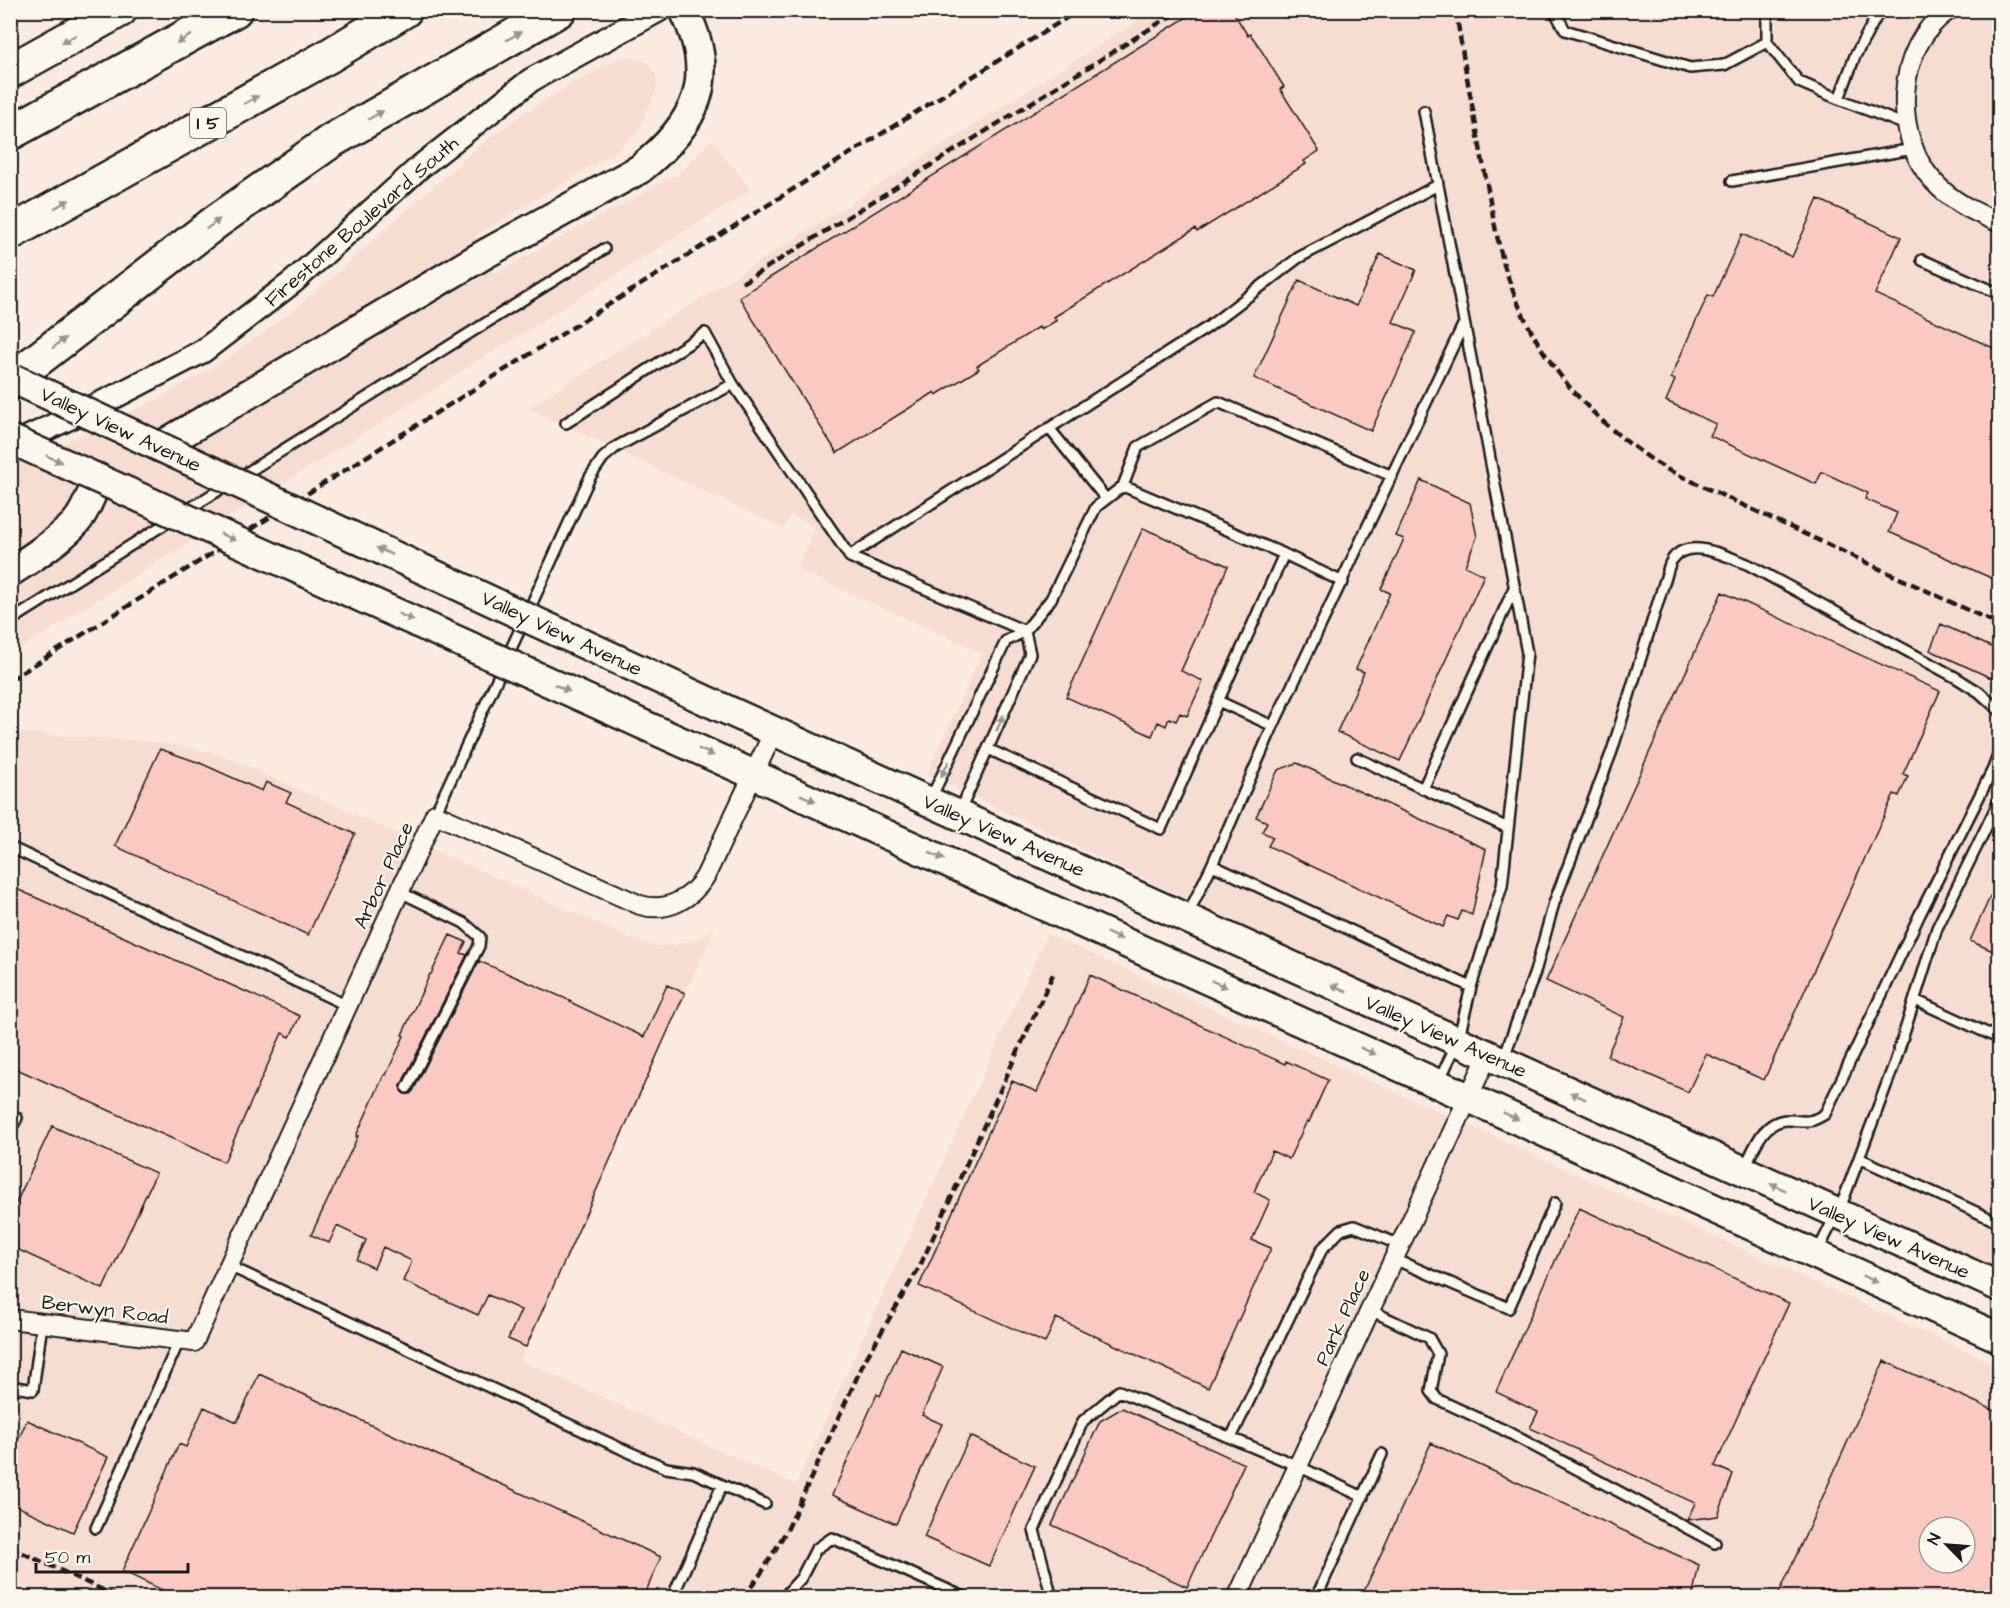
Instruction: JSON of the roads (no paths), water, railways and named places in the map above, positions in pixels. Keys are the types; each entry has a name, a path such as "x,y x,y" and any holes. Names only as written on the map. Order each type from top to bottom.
{"highway":[{"path":"10,71 120,10"},
{"path":"10,133 235,10"},
{"name":"I 5","path":"10,232 327,57 405,10"},
{"path":"12,379 217,221 331,141 559,10"}],"main road":[{"path":"159,447 485,254 640,169 662,151 684,126 698,95 701,68 697,41 684,10"},
{"name":"Valley View Avenue","path":"12,379 705,700 2000,1287"},
{"path":"10,439 2000,1338"},
{"path":"10,572 28,561 75,524 98,478"}],"street":[{"name":"Firestone Boulevard South","path":"10,446 59,424 203,351 294,281 421,166 531,80 659,10"},
{"path":"1949,10 1929,30 1910,66 1906,83 1906,125 1913,149 1933,180 1946,194 1976,213 2000,223"},
{"name":"Arbor Place","path":"187,1341 229,1266 435,814 640,905 659,908 680,902 700,885 774,731"},
{"name":"Park Place","path":"1237,1598 1469,1097 1495,1058"},
{"name":"Berwyn Road","path":"10,1319 187,1341"}],"lane":[{"path":"1554,10 1565,30 1690,68 1724,65 1767,42"},
{"path":"1767,10 1767,42 1799,82 1906,125"},
{"path":"1839,99 1855,56 1880,10"},
{"path":"1424,111 1527,653 1502,886 1471,987 1458,1041 1438,1083"},
{"path":"1732,181 1913,149"},
{"path":"849,556 1208,327 1298,258 1438,185"},
{"path":"10,621 604,249"},
{"path":"1922,260 2000,294"},
{"path":"1186,918 1463,324"},
{"path":"566,423 705,333 733,384 849,556 1025,631"},
{"path":"435,814 590,477 603,458 616,447 733,384"},
{"path":"929,801 1006,641 1025,631 1051,600 1096,507 1122,486 1138,447 1218,402 1392,476"},
{"path":"1050,428 1106,500"},
{"path":"1122,486 1284,554 1343,582"},
{"path":"1495,1058 1535,972 1554,903 1612,751 1672,560 1682,551 1698,548 1716,552 1749,565 1955,677 1979,692 2000,711"},
{"path":"988,749 1161,829 1284,554"},
{"path":"1423,789 1514,588"},
{"path":"958,815 1030,654 1025,631"},
{"path":"1218,701 1274,726"},
{"path":"1743,1171 1766,1129 1773,1122 1780,1120 1812,1122 1825,1114 1920,914 1993,769 2000,750"},
{"path":"1357,758 1508,828"},
{"path":"1816,1255 1837,1213 1895,1062 1937,928 2000,799"},
{"path":"10,847 348,1005"},
{"path":"1212,865 1471,987"},
{"path":"400,892 464,924 480,937 478,946 408,1088"},
{"path":"1915,1000 2000,1039"},
{"path":"10,1131 17,1118"},
{"path":"1859,1158 2000,1223"},
{"path":"1230,1438 1322,1250 1341,1230 1354,1226 1397,1252 1509,1308 1555,1203"},
{"path":"229,1266 622,1449 666,1468 693,1472 765,1504"},
{"path":"1370,1310 1429,1338 1438,1354 1431,1391 1437,1399 1502,1429 1715,1543"},
{"path":"10,1386 33,1390 42,1324"},
{"path":"96,1528 187,1341"},
{"path":"1052,1598 1034,1530 1083,1421 1119,1391 1298,1466 1363,1497"},
{"path":"1316,1598 1382,1454"},
{"path":"672,1598 722,1485"},
{"path":"783,1598 801,1578 816,1549 832,1539 966,1598"}],"railway":[{"path":"10,680 1079,10"},
{"path":"742,283 1180,10"},
{"path":"1456,10 1494,223 1503,261 1528,326 1565,382 1587,407 1612,430 1668,470 2000,625"},
{"path":"743,1598 762,1572 788,1528 864,1362 920,1266 1054,972"},
{"path":"10,1547 120,1598"}]}
